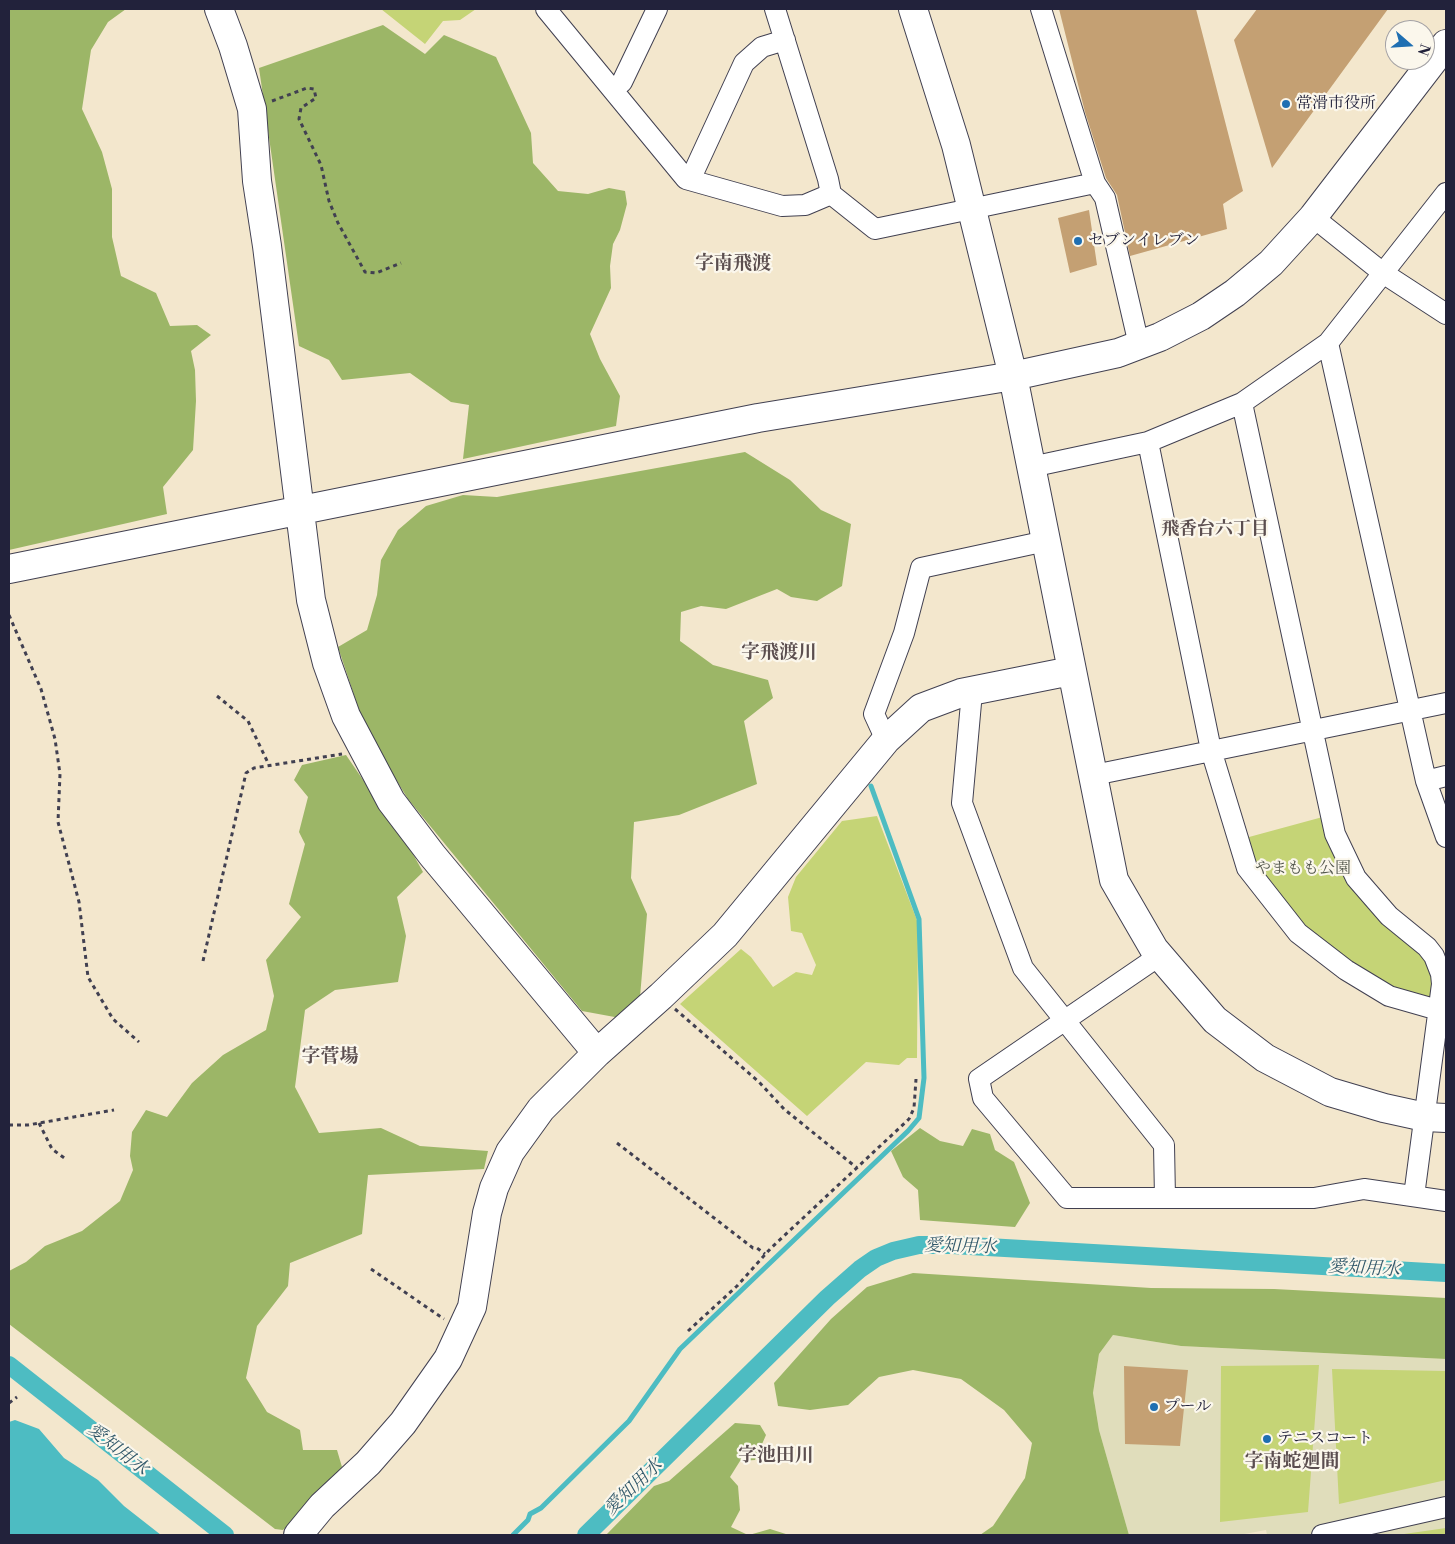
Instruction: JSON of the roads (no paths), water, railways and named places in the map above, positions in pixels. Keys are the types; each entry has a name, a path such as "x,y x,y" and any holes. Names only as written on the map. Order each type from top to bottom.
{"street":[{"path":"219,9 236,54 252,109 257,181 268,246 311,600 322,645 346,716 391,801 426,847 596,1053"},
{"path":"546,9 686,179 782,206 805,204 831,194"},
{"path":"613,90 622,82 657,9"},
{"path":"775,9 831,194 876,229 1094,183"},
{"path":"913,9 956,146 1013,376 1114,880 1159,956 1215,1020 1265,1058 1330,1092 1436,1117"},
{"path":"1041,9 1094,183 1105,198 1139,345"},
{"path":"690,180 744,64 762,47 785,40"},
{"path":"9,569 758,418 1013,376 1118,353 1160,337 1201,316 1235,293 1271,263 1313,217 1446,44"},
{"path":"1031,467 1148,442 1242,403 1328,343 1446,193"},
{"path":"1313,217 1383,273 1446,314"},
{"path":"1328,343 1426,781 1446,838"},
{"path":"1242,403 1330,815 1346,860 1369,894 1389,916 1427,947 1439,965 1442,984 1442,1010 1436,1117 1414,1196"},
{"path":"1148,442 1211,750 1247,868 1298,933 1346,970 1389,996 1442,1010"},
{"path":"886,740 874,714 904,633 921,568 1046,541"},
{"path":"298,1535 322,1506 368,1463 403,1423 448,1360 472,1307 487,1213 502,1168 522,1133 541,1109 596,1053 661,996 725,935 886,740 921,708 968,692 1071,670"},
{"path":"968,692 971,703 962,803 1023,968 1164,1145 1165,1198"},
{"path":"1094,775 1311,729 1446,703"},
{"path":"1426,781 1446,776"},
{"path":"1159,956 979,1079 983,1098 1067,1198 1314,1198 1364,1189 1446,1202"},
{"path":"1322,1535 1446,1507"}],"water":[{"path":"15,1420 39,1429 64,1458 98,1480 124,1506 161,1535 9,1535 9,1422"}],"waterway":[{"path":"513,1535 528,1520 530,1514 541,1508 629,1421 680,1349 908,1131 919,1118 924,1078 919,919 871,786"},
{"name":"愛知用水","path":"586,1535 827,1298 860,1269 876,1258 893,1251 919,1245 952,1245 1446,1273"},
{"name":"愛知用水","path":"9,1365 225,1535"}],"place":[{"name":"常滑市役所","path":"1286,104"},
{"name":"セブンイレブン","path":"1078,241"},
{"name":"プール","path":"1154,1407"},
{"name":"テニスコート","path":"1267,1439"}],"district":[{"name":"字南飛渡","path":"733,264"},
{"name":"飛香台六丁目","path":"1215,530"},
{"name":"字飛渡川","path":"779,653"},
{"name":"字菅場","path":"330,1057"},
{"name":"字池田川","path":"776,1456"},
{"name":"字南蛇廻間","path":"1292,1462"}],"park label":[{"name":"やまもも公園","path":"1303,869"}]}
